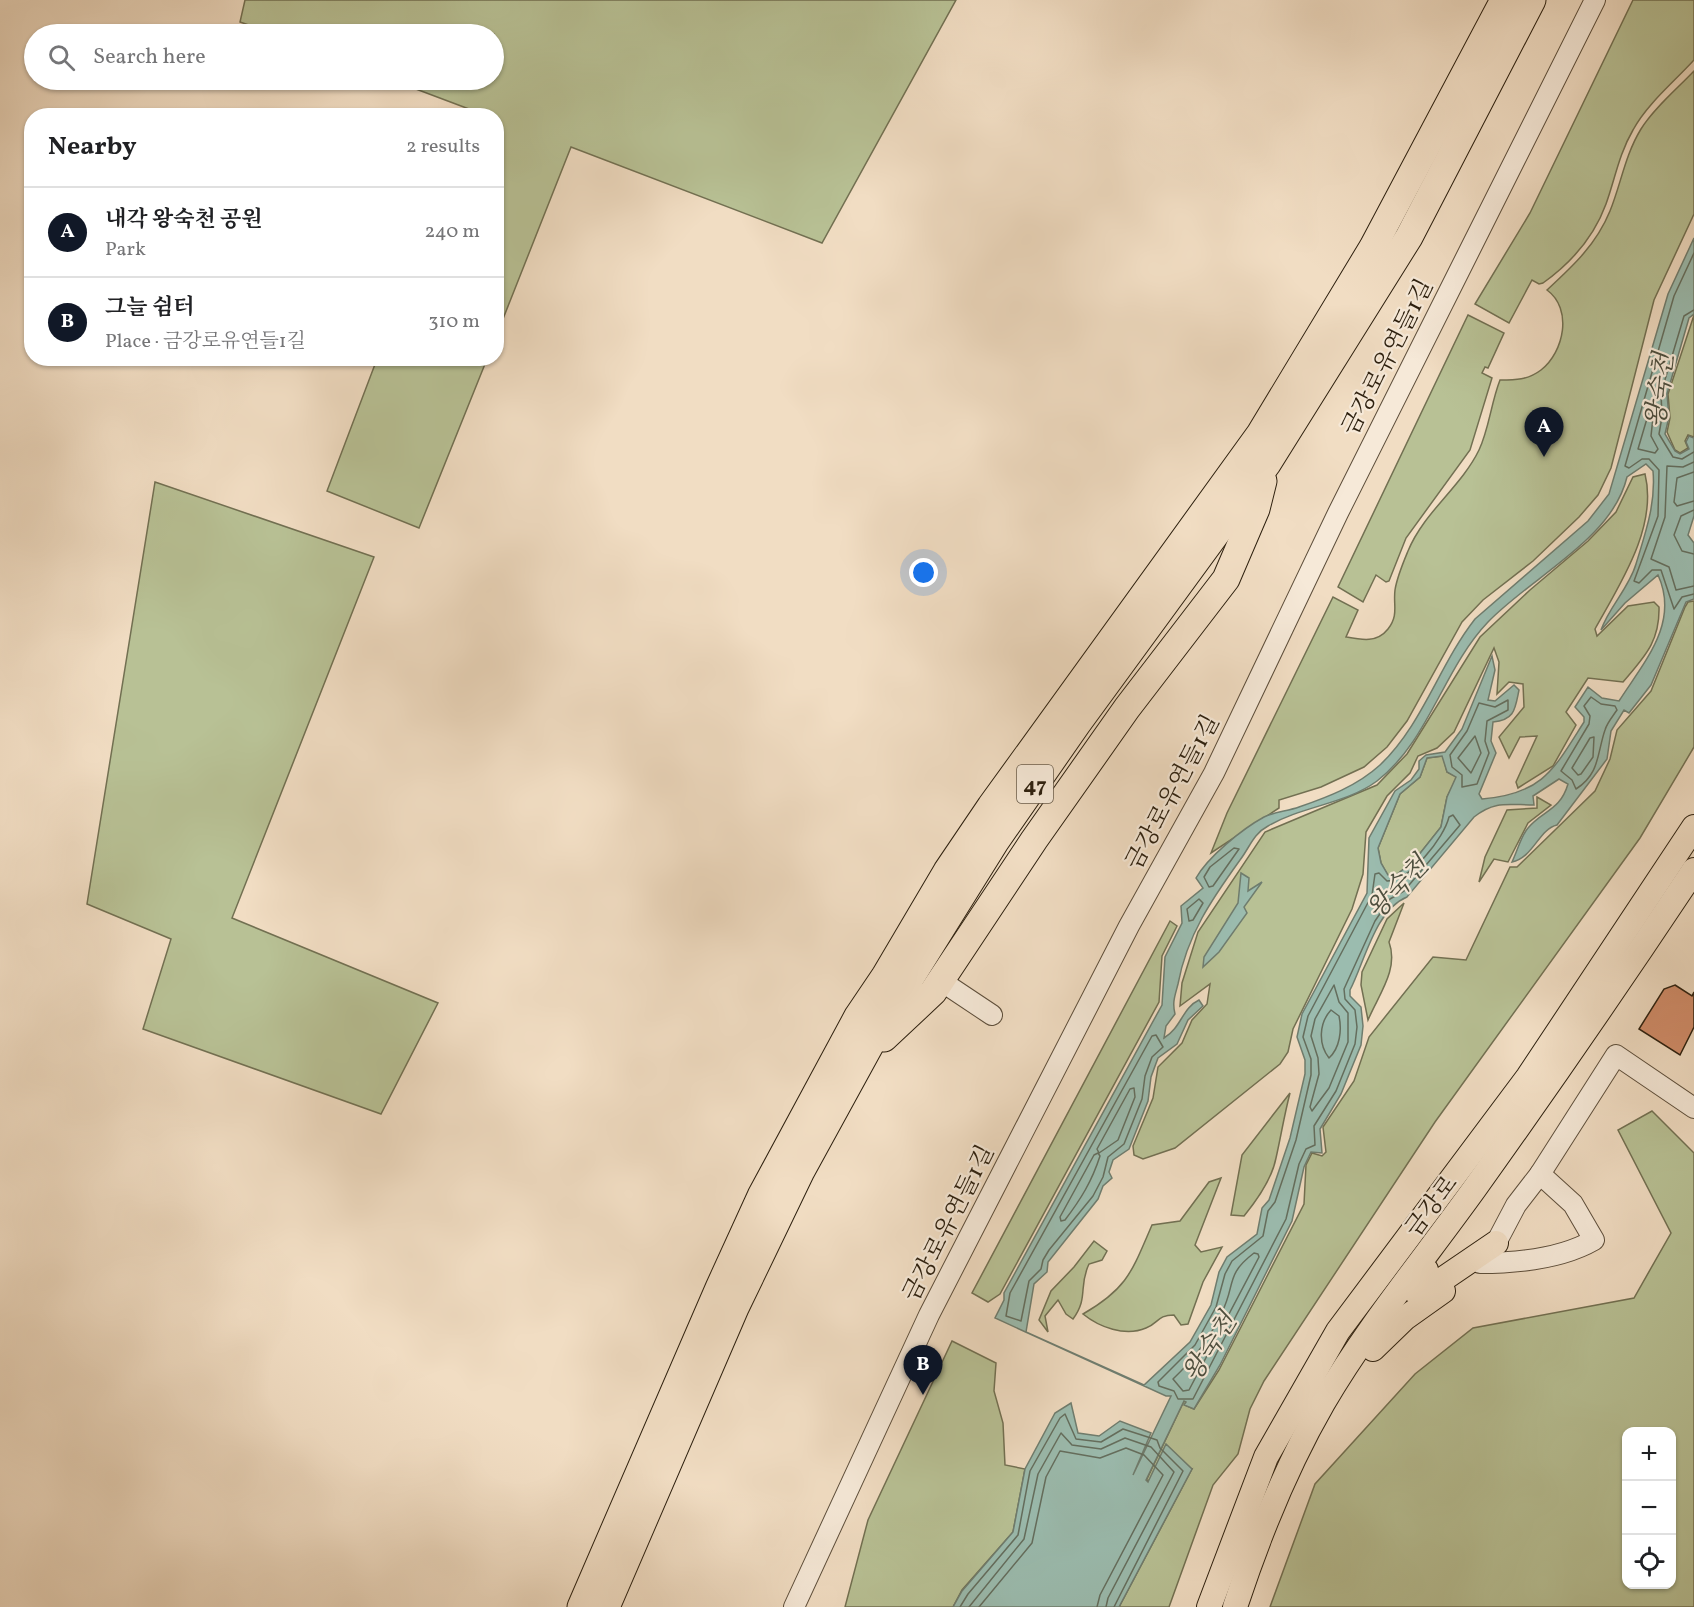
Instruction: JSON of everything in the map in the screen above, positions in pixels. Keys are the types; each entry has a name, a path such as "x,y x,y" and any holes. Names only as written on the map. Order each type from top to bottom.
{"highway":[{"name":"47","path":"581,1607 761,1196 858,1016 885,976 947,871 991,806 1260,434 1373,247 1504,0"},
{"name":"47","path":"606,1607 735,1308 801,1171 862,1060 928,947 995,842 1077,724 1267,464 1409,237 1532,0"},
{"path":"862,1060 933,992 1034,840 1127,708 1226,579 1256,509 1267,464"}],"main road":[{"name":"금강로","path":"1209,1607 1266,1457 1338,1331 1528,1077 1694,826"},
{"name":"금강로","path":"1235,1607 1253,1552 1280,1489 1329,1394 1385,1311 1603,1006 1694,870"},
{"path":"1496,1244 1434,1287 1421,1294 1413,1290 1421,1275 1437,1257 1517,1147 1603,1006"},
{"path":"1280,1489 1338,1397 1380,1341 1405,1318 1480,1263"}],"street":[{"name":"금강로유연들1길","path":"794,1607 929,1315 1129,926 1214,773 1338,513 1595,0"},
{"path":"941,981 992,1015"},
{"path":"1496,1244 1516,1205 1540,1174 1616,1055 1694,1107"},
{"path":"1480,1263 1510,1263 1583,1246 1594,1240 1573,1204 1540,1174"}],"green space":[{"path":"245,0 956,0 822,243 571,147 504,316 504,108 466,108 419,90 504,90 504,24 246,24 240,22"},
{"path":"1633,0 1694,0 1694,60 1653,102 1633,130 1621,157 1601,216 1588,238 1563,267 1543,283 1539,284 1532,280 1509,323 1475,304 1530,213"},
{"path":"1694,71 1694,214 1654,300 1611,468 1598,495 1579,517 1533,561 1483,600 1462,622 1407,721 1387,747 1364,767 1321,787 1279,800 1279,808 1211,853 1227,813 1333,597 1358,610 1346,637 1374,638 1379,637 1388,629 1395,614 1396,585 1408,551 1423,524 1463,476 1479,450 1500,380 1531,376 1541,370 1555,353 1560,342 1563,319 1555,298 1547,290 1575,263 1598,234 1610,211 1627,159 1646,121"},
{"path":"1468,315 1504,333 1488,368 1485,367 1482,373 1492,378 1470,450 1406,538 1389,581 1386,582 1376,575 1363,602 1338,587"},
{"path":"1694,315 1694,437 1688,435 1685,441 1688,448 1680,453 1675,450 1667,432 1670,418 1668,394"},
{"path":"374,366 484,366 419,528 327,491"},
{"path":"1645,474 1648,494 1641,534 1625,574 1595,629 1597,636 1628,606 1654,602 1659,607 1657,630 1644,657 1623,682 1588,678 1566,712 1576,725 1553,766 1518,788 1516,782 1537,736 1520,737 1509,758 1499,737 1524,707 1523,684 1509,682 1497,694 1499,662 1494,648 1454,732 1437,748 1418,756 1410,773 1387,796 1366,832 1363,874 1352,909 1293,1029 1288,1052 1280,1064 1175,1148 1143,1159 1134,1155 1133,1146 1153,1098 1158,1067 1182,1043 1192,1020 1207,1004 1210,984 1180,1006 1182,983 1198,932 1265,832 1377,785 1407,754 1480,637 1530,590 1588,541 1616,512 1633,477"},
{"path":"155,482 374,557 232,918 438,1003 381,1114 143,1029 171,939 87,904"},
{"path":"1694,601 1694,747 1640,838 1435,1122 1264,1381 1250,1409 1238,1454 1213,1485 1169,1607 1119,1607 1192,1469 1146,1481 1184,1401 1185,1405 1194,1409 1219,1370 1304,1204 1306,1165 1312,1153 1322,1156 1326,1152 1323,1127 1354,1081 1369,1037 1433,957 1466,960 1510,867 1517,867 1595,791 1610,759 1617,730 1651,691 1685,607 1688,602"},
{"path":"1443,756 1447,772 1457,777 1447,797 1441,827 1414,861 1396,875 1388,876 1381,863 1378,848 1400,794 1420,777 1427,758"},
{"path":"1537,797 1551,805 1528,823 1508,862 1494,859 1479,882 1485,857 1507,810 1537,808"},
{"path":"1404,903 1389,942 1390,972 1368,1020 1361,985 1362,972 1387,919"},
{"path":"1170,921 1177,926 1162,956 1159,1002 1000,1294 988,1302 972,1293"},
{"path":"1290,1093 1274,1166 1268,1181 1244,1216 1231,1215 1242,1155"},
{"path":"1652,1111 1694,1153 1694,1607 1270,1607 1315,1484 1415,1374 1473,1328 1634,1298 1671,1233 1618,1130"},
{"path":"1221,1178 1195,1245 1201,1252 1222,1247 1203,1282 1188,1324 1181,1325 1174,1315 1168,1315 1138,1331 1121,1331 1104,1327 1083,1314 1110,1296 1127,1277 1152,1225 1180,1221 1209,1182"},
{"path":"1094,1241 1107,1251 1102,1260 1089,1264 1078,1311 1073,1319 1066,1314 1058,1300 1045,1316 1048,1332 1039,1320 1051,1291"},
{"path":"952,1341 996,1363 994,1391 1003,1423 1005,1465 1025,1469 1013,1532 962,1590 953,1607 845,1607 868,1520"}],"water":[{"name":"왕숙천","path":"1694,238 1694,314 1689,318 1667,394 1669,417 1665,434 1675,451 1680,454 1689,449 1686,442 1689,436 1694,438 1694,516 1688,535 1694,543 1694,599 1686,602 1651,685 1629,713 1624,710 1611,731 1607,759 1557,825 1545,832 1531,850 1512,862 1528,828 1556,805 1565,793 1568,784 1559,779 1533,796 1534,805 1496,806 1474,817 1407,897 1396,904 1379,924 1350,990 1350,996 1361,1007 1363,1026 1361,1045 1341,1094 1320,1129 1322,1153 1311,1152 1304,1167 1292,1221 1220,1365 1194,1409 1184,1405 1186,1402 1184,1401 1146,1480 1148,1482 1166,1444 1192,1469 1119,1607 953,1607 962,1591 1013,1532 1025,1469 1055,1413 1071,1403 1078,1433 1099,1436 1120,1421 1151,1433 1133,1475 1171,1396 1166,1396 995,1318 1004,1300 1004,1293 1162,1005 1165,957 1182,923 1181,906 1203,888 1196,878 1217,853 1255,822 1268,815 1299,807 1342,790 1362,779 1380,765 1408,731 1451,655 1475,619 1588,521 1609,494 1668,294","holes":["1646,464 1653,471 1654,483 1646,530 1633,573 1601,630 1625,603 1658,575 1664,593 1665,609 1662,626 1648,657 1619,701 1602,698 1588,687 1575,707 1584,717 1584,722 1555,766 1545,776 1519,791 1482,799 1479,794 1496,753 1491,741 1493,722 1510,716 1515,708 1519,690 1514,685 1495,701 1488,700 1495,670 1492,656 1462,729 1445,752 1426,755 1419,761 1419,769 1411,780 1395,791 1369,838 1367,893 1302,1014 1297,1037 1305,1060 1305,1074 1290,1138 1269,1200 1262,1208 1257,1234 1227,1257 1219,1272 1211,1305 1190,1342 1144,1385 1026,1332 1034,1284 1047,1272 1048,1262 1098,1199 1103,1186 1112,1178 1109,1172 1113,1160 1129,1149 1148,1101 1151,1077 1158,1058 1177,1044 1188,1020 1203,1006 1199,1000 1193,1003 1175,1029 1164,1038 1166,1026 1175,1014 1175,996 1182,966 1194,934 1210,903 1252,841 1263,829 1281,819 1365,789 1395,765 1423,726 1472,641 1506,605 1588,539 1605,520 1618,499 1627,477","1442,756 1447,772 1456,777 1447,797 1441,827 1414,861 1396,875 1388,875 1381,863 1378,848 1400,794 1420,777 1427,758"]},
{"path":"1241,873 1249,878 1248,891 1262,882 1244,907 1247,913 1219,952 1203,967 1204,957 1238,903"}],"building":[{"path":"1675,985 1692,996 1694,992 1694,1027 1680,1055 1639,1029 1664,989"}],"place":[{"name":"내각 왕숙천 공원","path":"1544,457"},
{"name":"그늘 쉼터","path":"923,1395"}]}
